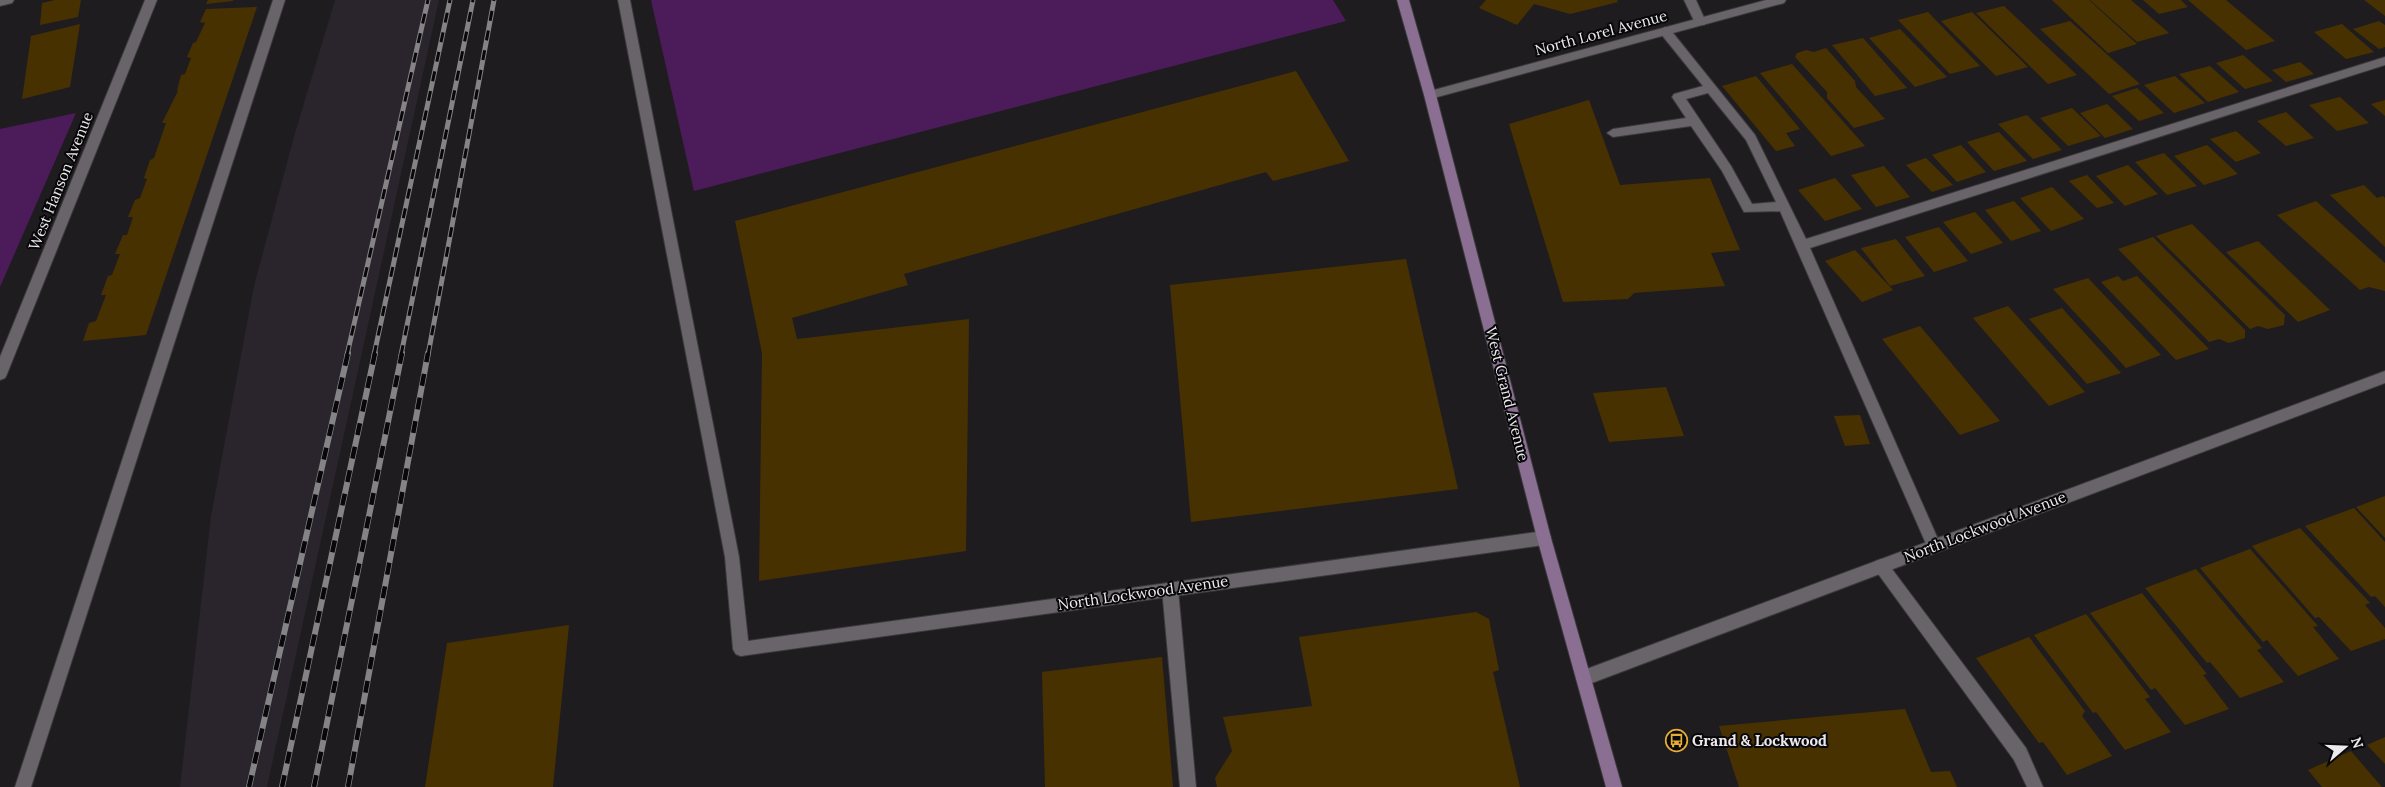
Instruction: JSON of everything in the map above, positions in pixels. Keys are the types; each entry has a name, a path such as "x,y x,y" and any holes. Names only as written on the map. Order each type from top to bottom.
{"main road":[{"name":"West Grand Avenue","path":"1403,0 1430,95 1544,538 1614,787"}],"street":[{"path":"0,2 8,0"},
{"name":"West Hanson Avenue","path":"0,374 151,0"},
{"path":"24,787 279,0"},
{"name":"North Lockwood Avenue","path":"624,0 732,557 741,649 1544,538"},
{"path":"1690,0 1700,22"},
{"name":"North Lorel Avenue","path":"1430,95 1780,0"},
{"path":"1665,32 1751,138 1803,245 1934,546"},
{"path":"1803,245 2385,61"},
{"path":"1613,133 1695,121 1727,169 1748,209 1784,206"},
{"name":"North Lockwood Avenue","path":"1584,678 2385,377"},
{"path":"1881,566 2020,754 2036,787"},
{"path":"1170,589 1188,787"}],"lane":[{"path":"1695,121 1678,96 1710,88"}],"shaded area":[{"path":"335,0 439,0 267,787 180,787 211,516 254,286 295,133"},
{"path":"651,0 1333,0 1346,21 694,191"},
{"path":"76,113 0,287 0,129"}],"building":[{"path":"55,0 81,0 78,17 40,25 42,3"},
{"path":"208,0 233,0 233,1 206,4"},
{"path":"1486,0 1617,0 1618,2 1570,14 1534,4 1517,25 1479,8"},
{"path":"2052,0 2089,0 2137,44 2108,53"},
{"path":"2090,0 2131,0 2169,33 2137,42"},
{"path":"2143,0 2181,0 2188,7 2159,14"},
{"path":"2188,0 2226,0 2275,41 2246,50"},
{"path":"2364,0 2385,0 2385,16"},
{"path":"2004,6 2077,75 2048,84 1976,13"},
{"path":"257,7 146,335 83,341 89,323 96,321 106,295 101,295 108,276 112,275 120,254 115,254 123,235 127,235 133,217 128,217 135,200 140,198 147,179 144,178 150,160 154,158 166,123 162,123 178,91 181,75 185,74 191,58 187,57 193,43 196,42 205,23 200,22 206,9"},
{"path":"1928,12 1980,66 1950,74 1898,20"},
{"path":"1972,12 2028,67 1996,76 1941,21"},
{"path":"2070,21 2140,84 2109,94 2040,29"},
{"path":"2379,21 2385,25 2385,47 2379,49 2353,29"},
{"path":"80,24 70,87 22,99 31,36"},
{"path":"2342,24 2374,52 2346,59 2314,32"},
{"path":"1900,29 1947,77 1915,87 1869,38"},
{"path":"1863,38 1907,88 1875,96 1832,45"},
{"path":"1826,48 1855,81 1856,87 1885,119 1854,128 1827,98 1827,92 1795,57 1797,53 1806,50 1814,52"},
{"path":"2243,55 2273,81 2245,89 2216,63"},
{"path":"2300,62 2314,74 2286,82 2272,70"},
{"path":"1792,64 1865,146 1831,156 1760,73"},
{"path":"2210,66 2239,92 2208,102 2179,74"},
{"path":"1296,71 1349,161 1273,181 1266,172 904,274 908,285 792,318 797,339 969,319 966,551 759,581 762,353 735,221"},
{"path":"1756,76 1800,129 1786,133 1795,146 1776,151 1722,86"},
{"path":"2175,76 2205,103 2174,113 2144,85"},
{"path":"2137,88 2164,113 2139,121 2112,96"},
{"path":"2340,97 2369,123 2337,131 2309,105"},
{"path":"1589,100 1620,185 1710,178 1740,250 1711,253 1725,286 1634,293 1628,299 1563,302 1509,124"},
{"path":"2385,100 2385,116 2371,104"},
{"path":"2107,104 2133,129 2105,138 2080,113"},
{"path":"2072,108 2101,136 2068,146 2040,118"},
{"path":"2286,112 2314,138 2286,146 2257,121"},
{"path":"2027,115 2062,150 2033,159 1998,124"},
{"path":"2236,131 2261,153 2236,162 2210,139"},
{"path":"1999,132 2027,161 1994,171 1967,142"},
{"path":"1961,145 1986,172 1957,182 1932,155"},
{"path":"2207,145 2238,174 2204,185 2174,156"},
{"path":"2164,153 2197,186 2167,195 2135,162"},
{"path":"1926,158 1953,185 1932,192 1906,165"},
{"path":"2128,165 2158,194 2125,206 2096,176"},
{"path":"1884,166 1910,197 1876,207 1851,175"},
{"path":"2087,175 2114,203 2097,208 2069,181"},
{"path":"1835,178 1862,209 1825,221 1798,190"},
{"path":"2364,185 2377,198 2383,196 2385,198 2385,247 2330,195"},
{"path":"2052,187 2084,219 2051,231 2020,198"},
{"path":"2014,201 2041,231 2011,241 1985,210"},
{"path":"2316,201 2385,263 2385,291 2369,287 2360,290 2277,215"},
{"path":"1975,212 2003,243 1971,254 1943,222"},
{"path":"2192,224 2285,315 2284,325 2268,329 2258,326 2250,329 2156,236"},
{"path":"1939,227 1968,261 1934,272 1905,237"},
{"path":"2153,237 2245,330 2245,338 2229,343 2219,339 2209,342 2118,249"},
{"path":"1896,239 1925,276 1890,286 1861,248"},
{"path":"2258,241 2330,310 2298,322 2226,252"},
{"path":"1855,250 1893,290 1862,302 1825,261"},
{"path":"1406,259 1458,489 1191,522 1170,285"},
{"path":"2118,276 2123,281 2137,276 2209,349 2176,360 2101,282"},
{"path":"2088,278 2161,355 2126,368 2053,289"},
{"path":"2008,306 2085,392 2049,406 1973,318"},
{"path":"2062,308 2121,373 2087,384 2029,319"},
{"path":"1920,326 2000,421 1960,435 1882,339"},
{"path":"1666,387 1684,436 1609,442 1593,393"},
{"path":"1860,415 1870,444 1845,446 1834,416"},
{"path":"2385,496 2385,538 2356,507"},
{"path":"2354,508 2385,542 2385,607 2375,596 2371,597 2305,526"},
{"path":"2300,528 2370,603 2365,605 2385,628 2385,639 2351,651 2319,617 2315,618 2252,546"},
{"path":"2250,549 2318,626 2313,627 2339,659 2298,676 2267,640 2263,642 2200,568"},
{"path":"2196,569 2262,648 2257,650 2284,682 2240,698 2210,662 2207,663 2145,588"},
{"path":"2142,593 2207,674 2203,675 2229,709 2185,725 2155,688 2151,690 2090,613"},
{"path":"1476,612 1489,619 1499,670 1493,672 1520,787 1217,787 1215,778 1232,751 1223,717 1312,706 1299,637"},
{"path":"2086,614 2150,697 2145,699 2171,732 2125,750 2096,712 2093,713 2034,635"},
{"path":"569,625 553,787 425,787 447,643"},
{"path":"2029,637 2085,711 2082,716 2112,756 2067,775 2043,742 2039,743 1976,658"},
{"path":"1162,657 1173,787 1045,787 1042,672"},
{"path":"1905,709 1931,772 1950,771 1957,787 1739,787 1719,726"},
{"path":"2385,737 2385,764 2367,745"},
{"path":"2351,751 2382,787 2322,787 2308,770"}],"railway":[{"path":"347,355 428,0"},
{"path":"374,355 450,0"},
{"path":"401,355 473,0"},
{"path":"428,355 494,0"},
{"path":"249,787 348,353"},
{"path":"282,787 375,353"},
{"path":"314,787 402,353"},
{"path":"348,787 428,353"}],"place":[{"name":"Grand & Lockwood","path":"1676,741"}]}
